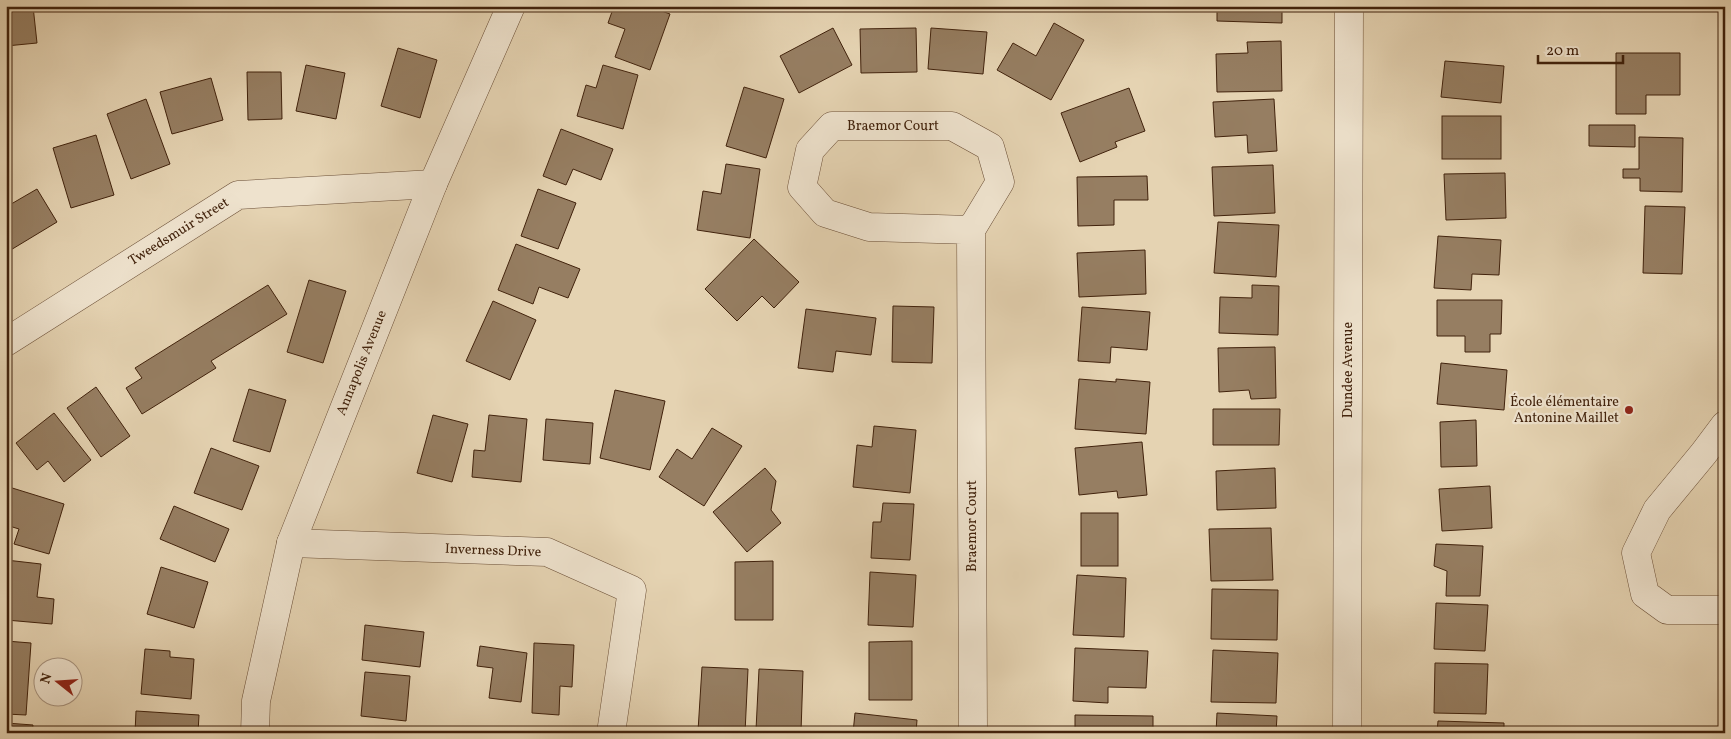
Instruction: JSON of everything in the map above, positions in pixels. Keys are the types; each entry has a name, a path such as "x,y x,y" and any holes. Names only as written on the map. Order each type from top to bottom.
{"street":[{"name":"Annapolis Avenue","path":"255,733 256,700 291,543 433,184 511,6"},
{"name":"Dundee Avenue","path":"1347,733 1349,6"},
{"name":"Braemor Court","path":"971,230 869,227 825,213 802,187 810,150 832,126 952,126 990,147 1000,182 971,230 973,733"},
{"name":"Tweedsmuir Street","path":"6,342 238,195 433,184"},
{"path":"1725,425 1704,454 1657,510 1636,553 1645,594 1667,610 1725,610"},
{"name":"Inverness Drive","path":"291,543 547,552 632,590 611,733"}],"building":[{"path":"6,6 33,6 37,43 6,46"},
{"path":"51,6 91,6 91,7 51,8"},
{"path":"614,6 648,6 670,14 650,70 615,57 625,29 608,23"},
{"path":"1217,6 1282,6 1282,23 1217,21"},
{"path":"1054,23 1084,40 1051,100 997,70 1013,43 1036,56"},
{"path":"833,28 852,65 799,93 780,56"},
{"path":"916,28 917,72 861,73 860,29"},
{"path":"931,28 987,32 983,74 928,69"},
{"path":"1281,41 1282,91 1217,92 1216,54 1248,53 1247,42"},
{"path":"398,48 437,60 420,118 381,106"},
{"path":"1616,53 1680,53 1680,95 1646,95 1646,114 1616,114"},
{"path":"1445,61 1504,66 1501,103 1441,97"},
{"path":"306,65 345,73 336,119 296,111"},
{"path":"603,65 638,75 623,129 577,116 586,85 596,88"},
{"path":"247,72 281,72 282,119 248,120"},
{"path":"211,78 223,120 172,134 160,92"},
{"path":"744,87 784,99 766,158 726,146"},
{"path":"1129,88 1145,131 1115,142 1117,147 1080,162 1061,113"},
{"path":"146,99 170,164 131,179 107,114"},
{"path":"1274,99 1277,151 1248,153 1247,135 1215,137 1213,102"},
{"path":"1442,116 1501,116 1501,159 1442,159"},
{"path":"1589,125 1635,125 1635,147 1589,146"},
{"path":"561,129 613,149 601,180 573,169 566,185 543,176"},
{"path":"96,135 114,195 71,208 53,148"},
{"path":"1639,137 1683,138 1682,192 1640,191 1640,178 1623,178 1623,169 1639,169"},
{"path":"726,164 760,169 750,238 697,230 703,191 721,194"},
{"path":"1273,165 1275,213 1214,216 1212,167"},
{"path":"1505,173 1506,218 1446,220 1444,174"},
{"path":"1147,176 1148,200 1114,200 1114,225 1078,226 1077,177"},
{"path":"37,189 57,222 9,251 6,247 6,207"},
{"path":"538,189 576,203 558,249 521,236"},
{"path":"1645,206 1685,207 1682,274 1643,273"},
{"path":"1218,222 1279,225 1276,277 1214,273"},
{"path":"1438,236 1501,240 1499,275 1472,274 1471,290 1434,288"},
{"path":"754,239 799,282 774,308 762,296 737,321 705,289"},
{"path":"516,244 580,269 568,298 539,287 533,304 498,290"},
{"path":"1145,250 1146,294 1079,297 1077,253"},
{"path":"309,280 346,291 323,363 287,352"},
{"path":"268,285 287,314 211,361 216,368 142,414 126,388 142,378 135,368"},
{"path":"1252,285 1279,286 1278,335 1219,333 1220,297 1252,298"},
{"path":"1437,300 1502,300 1501,334 1490,334 1490,352 1465,352 1465,336 1437,336"},
{"path":"493,301 536,320 510,380 466,361"},
{"path":"893,306 934,307 932,363 892,362"},
{"path":"1082,307 1150,312 1147,350 1111,347 1110,363 1078,361"},
{"path":"806,309 876,318 871,355 836,351 833,372 798,368"},
{"path":"1275,347 1276,398 1251,399 1249,390 1219,392 1218,348"},
{"path":"1441,363 1507,370 1504,410 1437,404"},
{"path":"1079,379 1116,382 1116,379 1150,382 1146,434 1075,429"},
{"path":"96,387 130,436 101,457 67,408"},
{"path":"249,389 286,400 270,452 233,441"},
{"path":"615,390 665,401 650,470 600,458"},
{"path":"1213,409 1280,409 1279,445 1213,445"},
{"path":"54,413 91,460 64,482 48,461 37,470 16,443"},
{"path":"433,415 468,424 452,482 417,473"},
{"path":"489,415 527,419 521,482 472,477 474,450 485,451"},
{"path":"546,419 593,423 590,464 543,460"},
{"path":"1476,420 1477,466 1441,467 1440,422"},
{"path":"874,426 916,430 910,493 853,487 857,445 872,447"},
{"path":"712,428 742,446 704,506 659,477 677,449 692,459"},
{"path":"1142,442 1147,495 1118,498 1117,491 1079,495 1075,448"},
{"path":"211,448 259,466 242,510 194,493"},
{"path":"765,468 776,481 771,510 781,523 747,552 713,512"},
{"path":"1275,468 1276,508 1217,510 1216,471"},
{"path":"1490,486 1492,528 1442,531 1439,489"},
{"path":"9,487 64,504 49,554 14,544 19,529 6,525 6,495"},
{"path":"883,503 914,504 910,560 871,558 873,522 881,522"},
{"path":"174,506 229,529 215,562 160,539"},
{"path":"1081,513 1118,513 1118,566 1081,566"},
{"path":"1271,528 1273,580 1211,581 1209,529"},
{"path":"1436,544 1483,546 1480,596 1446,596 1447,571 1434,566"},
{"path":"6,560 41,564 37,597 54,599 52,624 6,620"},
{"path":"773,561 773,620 735,620 735,562"},
{"path":"161,567 208,582 194,628 147,614"},
{"path":"870,572 916,575 913,627 868,625"},
{"path":"1077,575 1126,578 1124,637 1073,635"},
{"path":"1212,589 1278,590 1277,640 1211,639"},
{"path":"1436,603 1488,605 1485,651 1434,649"},
{"path":"365,625 424,632 420,667 362,660"},
{"path":"6,641 31,643 26,715 6,714"},
{"path":"912,641 912,700 869,700 869,642"},
{"path":"534,643 574,645 572,687 560,686 559,715 532,713"},
{"path":"480,646 527,653 521,702 489,698 493,668 477,666"},
{"path":"1075,648 1148,651 1146,688 1108,687 1108,703 1073,701"},
{"path":"145,649 170,651 170,657 194,659 191,699 141,694"},
{"path":"1213,650 1278,653 1276,703 1211,702"},
{"path":"1435,663 1488,664 1486,714 1434,713"},
{"path":"702,667 748,669 745,733 698,731"},
{"path":"759,669 803,671 801,732 756,730"},
{"path":"365,672 410,676 406,721 361,716"},
{"path":"136,711 199,715 198,733 135,733"},
{"path":"855,713 917,720 916,733 853,733"},
{"path":"1217,713 1277,716 1276,733 1216,733"},
{"path":"1075,715 1153,716 1153,733 1075,733"},
{"path":"1438,721 1504,723 1504,733 1437,733"},
{"path":"6,723 33,725 32,733 6,733"}],"place":[{"name":"École élémentaire Antonine Maillet","path":"1629,410"}]}
